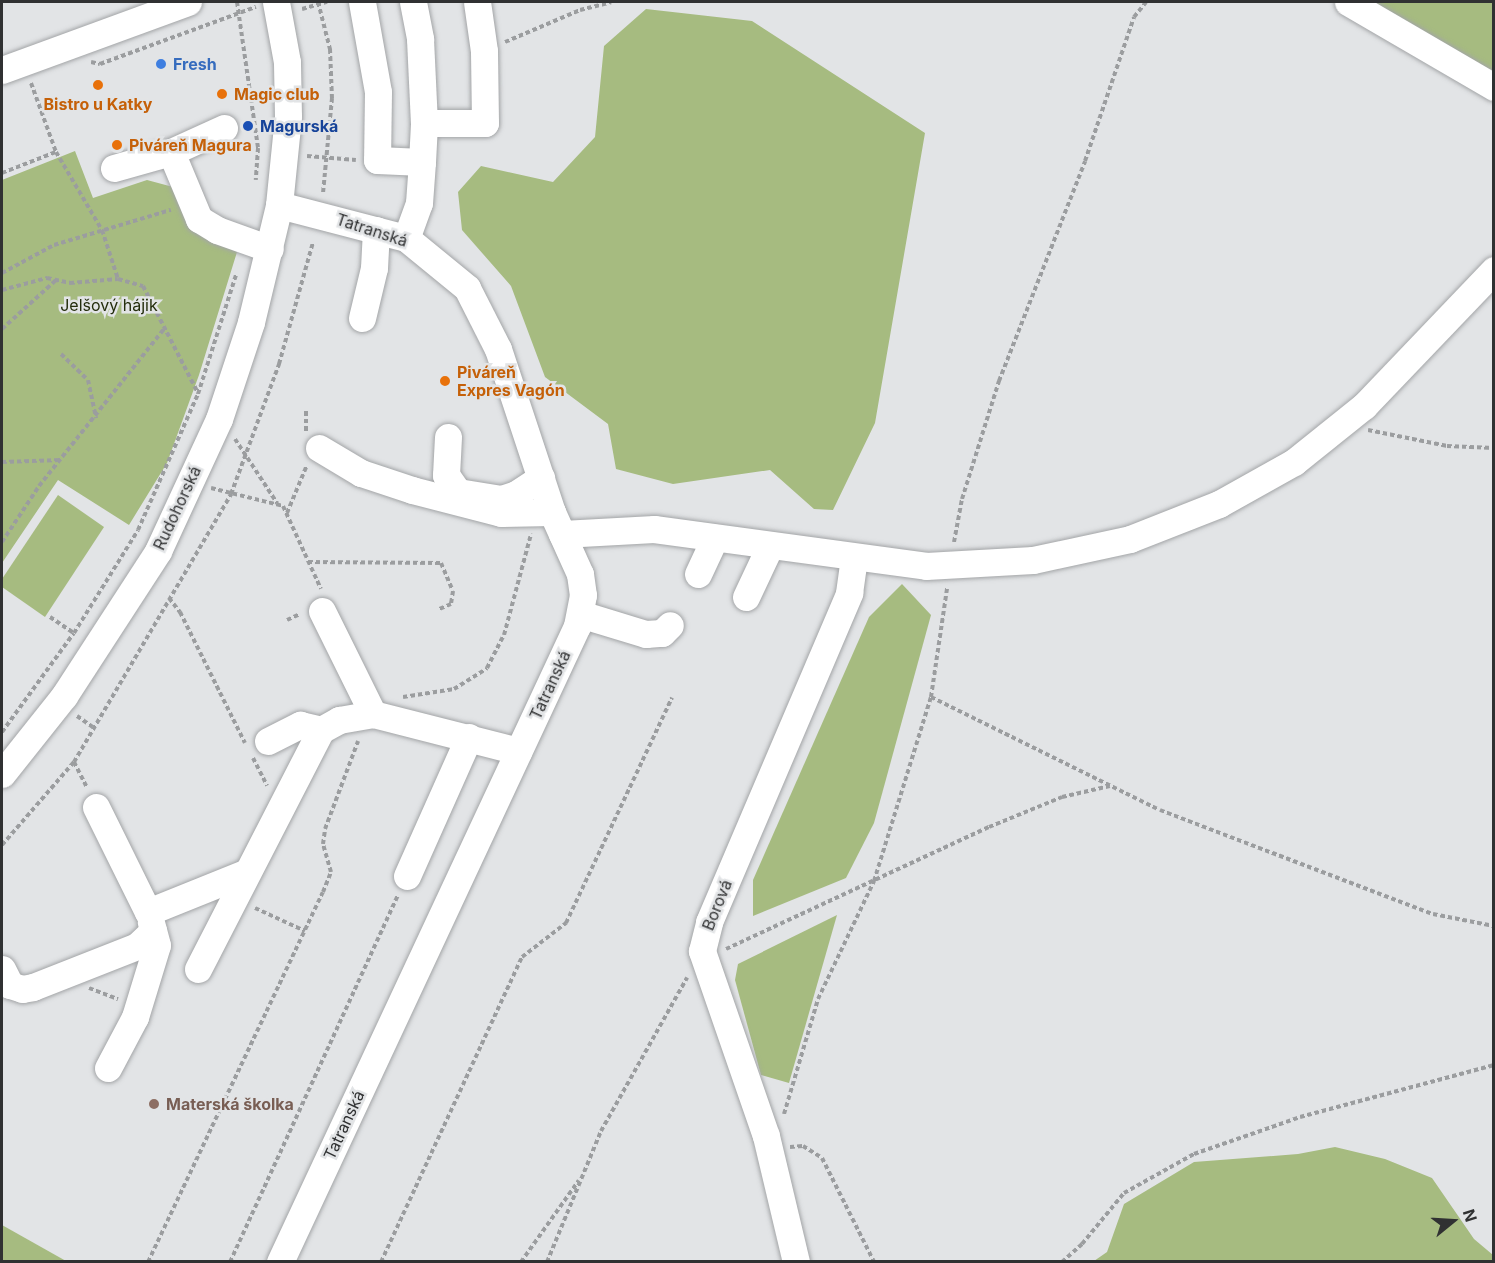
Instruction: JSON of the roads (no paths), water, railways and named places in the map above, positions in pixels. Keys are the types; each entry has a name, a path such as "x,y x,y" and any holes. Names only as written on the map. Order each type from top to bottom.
{"street":[{"path":"15,73 188,2"},
{"path":"362,2 378,92 377,160 422,162"},
{"path":"406,238 419,203 424,123 420,39 413,2"},
{"path":"424,123 485,123 484,51 477,2"},
{"path":"1348,2 1494,87"},
{"name":"Rudohorská","path":"2,774 64,696 85,640 158,551 219,419 251,322 258,245 279,205 288,116 287,62 266,4"},
{"path":"114,168 171,152 224,128"},
{"path":"171,152 199,219 217,230 258,245"},
{"name":"Tatranská","path":"279,205 406,238 467,288 481,310 541,478 550,519 580,574 583,595 580,614 518,752 280,1262"},
{"path":"362,318 374,268 376,230"},
{"path":"313,460 412,490 501,513 654,529 854,558 950,566 1033,560 1130,539 1219,504 1294,462 1364,406 1494,270"},
{"path":"448,436 446,475 458,492 501,499 516,494 541,478"},
{"path":"698,574 715,538"},
{"path":"746,597 770,546"},
{"name":"Borová","path":"796,1262 771,1156 712,951 709,922 849,593 854,558"},
{"path":"322,611 368,721"},
{"path":"580,614 646,634 662,633 670,625"},
{"path":"198,969 245,873 321,730 339,720 368,721 469,737 518,752"},
{"path":"268,741 300,725 321,730"},
{"path":"407,876 469,737"},
{"path":"96,807 150,921 157,945 139,1005 108,1068"},
{"path":"2,969 10,985 22,989 137,946 150,921 245,873"}],"place":[{"name":"Fresh","path":"161,64"},
{"name":"Bistro u Katky","path":"98,85"},
{"name":"Magic club","path":"222,94"},
{"name":"Magurská","path":"248,126"},
{"name":"Piváreň Magura","path":"117,145"},
{"name":"Piváreň Expres Vagón","path":"445,381"},
{"name":"Materská školka","path":"154,1104"}],"park label":[{"name":"Jelšový hájik","path":"109,305"}]}
